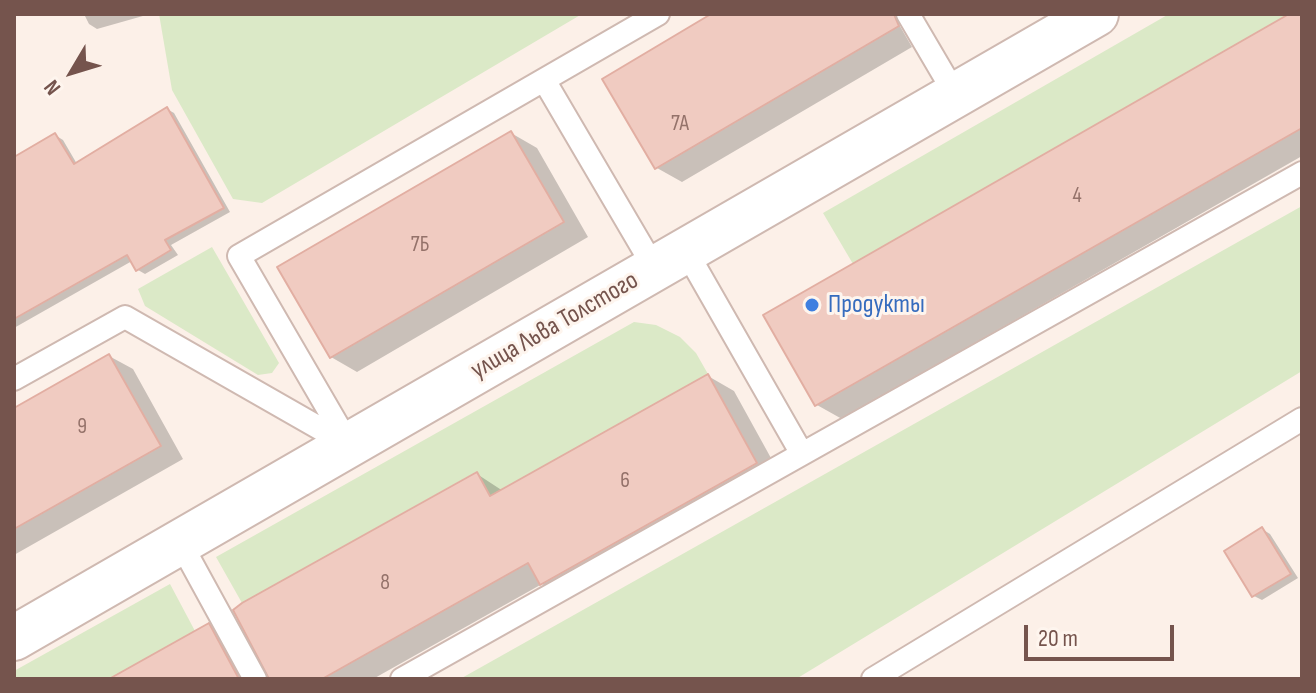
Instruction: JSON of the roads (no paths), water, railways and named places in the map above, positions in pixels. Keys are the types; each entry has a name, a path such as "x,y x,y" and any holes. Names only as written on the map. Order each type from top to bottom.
{"street":[{"name":"улица Льва Толстого","path":"14,638 1096,14"}],"lane":[{"path":"349,445 239,256 658,14"},
{"path":"908,14 955,94"},
{"path":"544,80 802,454"},
{"path":"402,679 1302,173"},
{"path":"14,379 125,317 349,445"},
{"path":"873,679 1302,419"},
{"path":"180,542 255,679"}],"place":[{"name":"Продукты","path":"812,305"}]}
